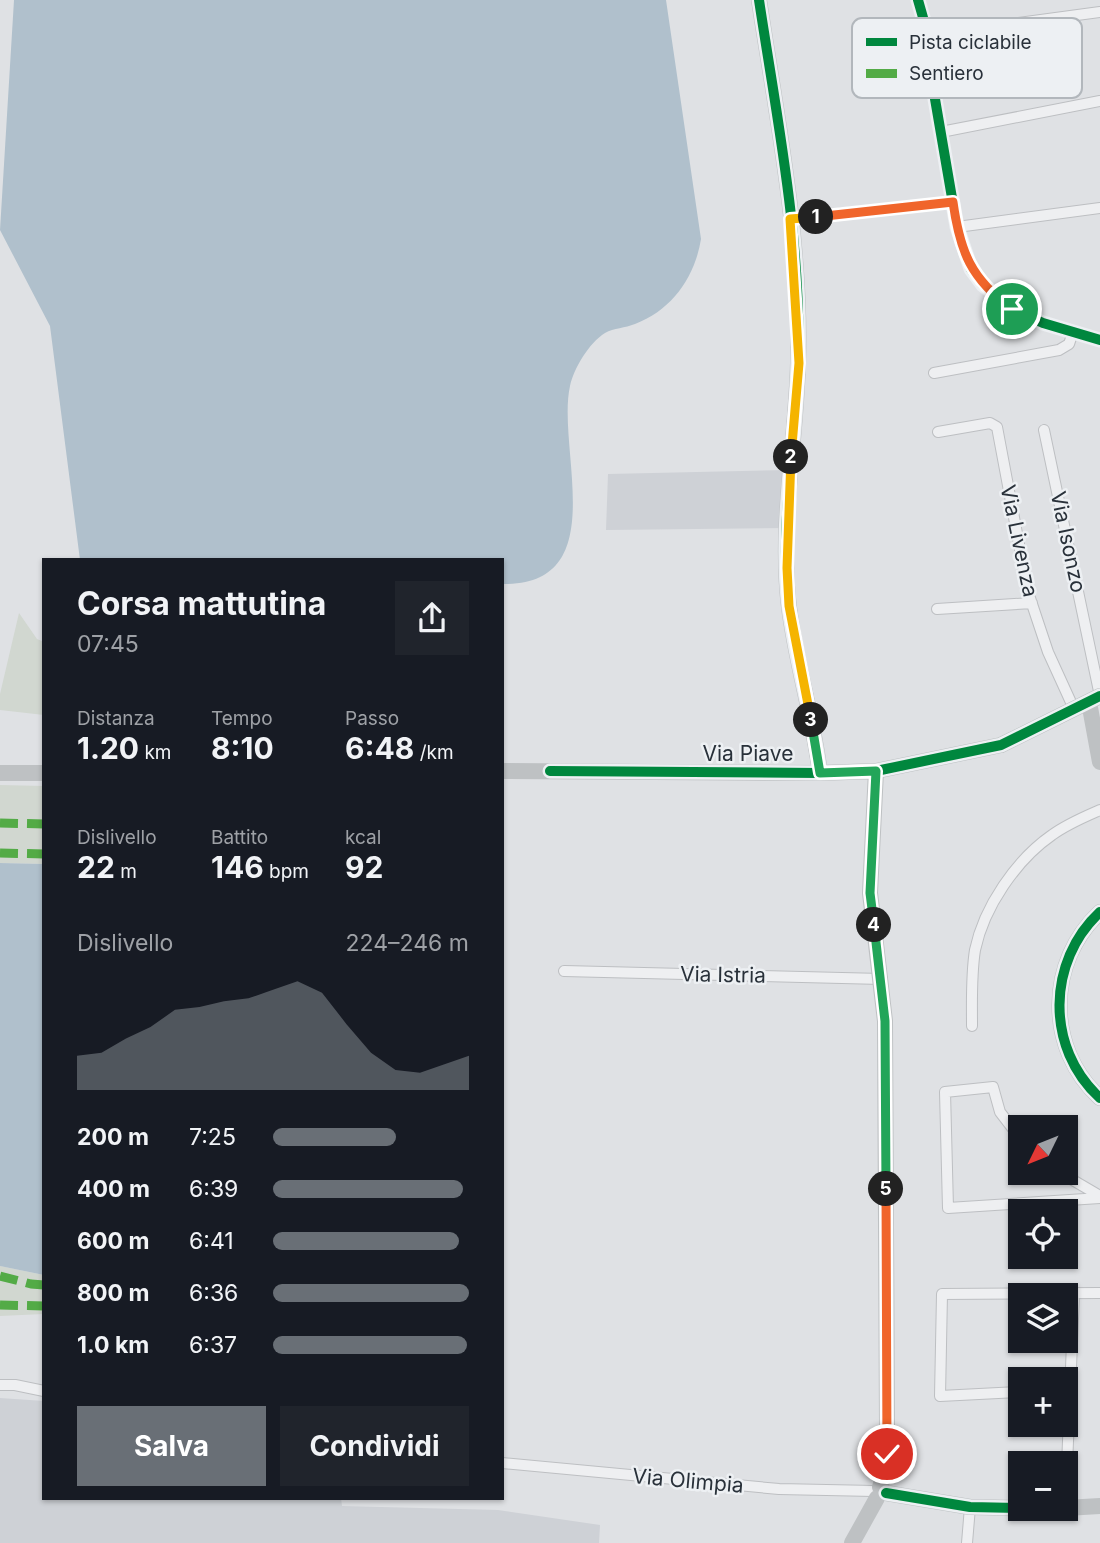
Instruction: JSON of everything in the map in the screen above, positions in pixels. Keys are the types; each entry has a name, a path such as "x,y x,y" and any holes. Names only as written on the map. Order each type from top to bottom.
{"main road":[{"path":"759,0 790,219 799,363 789,473 789,606 820,773"},
{"path":"1088,702 1100,762"},
{"name":"Via Piave","path":"504,771 876,771 1001,745 1088,702"},
{"path":"852,1543 879,1492 884,1476 887,1426 885,1021 870,893 876,771"},
{"path":"0,772 42,773"},
{"path":"1100,912 1083,930 1067,960 1059,993 1059,1015 1071,1059 1082,1078 1100,1098"},
{"name":"Via Olimpia","path":"879,1492 970,1507 1008,1508"},
{"path":"1078,1507 1100,1506"}],"street":[{"path":"918,0 924,18"},
{"path":"1055,18 1100,12"},
{"path":"937,98 957,227 971,270 996,297 1028,317 1100,340"},
{"path":"941,132 1100,101"},
{"path":"790,219 953,202"},
{"path":"957,227 1100,208"},
{"path":"934,373 1059,350 1069,344 1073,332"},
{"name":"Via Livenza","path":"937,432 990,423 997,427 1032,603 1048,652 1088,702"},
{"name":"Via Isonzo","path":"1044,430 1088,702"},
{"path":"937,609 1032,603"},
{"path":"972,1026 972,977 976,947 993,901 1022,863 1050,836 1100,810"},
{"name":"Via Istria","path":"564,971 882,979"},
{"path":"1008,1122 1000,1112 993,1087 945,1092 948,1208 1100,1197"},
{"path":"1078,1184 1100,1197"},
{"path":"1078,1294 1100,1293"},
{"path":"1008,1294 942,1294 940,1396 1008,1393"},
{"path":"0,1385 42,1391"},
{"name":"Via Olimpia","path":"504,1463 779,1489 879,1492"},
{"path":"967,1543 970,1507"}],"shaded area":[{"path":"787,470 785,528 606,530 608,474"},
{"path":"19,613 37,639 42,641 42,715 0,710 0,694"},
{"path":"0,785 42,786 42,864 0,863"},
{"path":"0,1266 42,1275 42,1314 0,1316"},
{"path":"0,1398 42,1401 42,1500 341,1500 342,1506 498,1510 600,1525 599,1543 0,1543"}],"water":[{"path":"14,0 666,0 701,239 698,253 687,279 671,301 648,318 599,337 583,356 575,372 570,386 568,413 573,509 569,539 558,563 537,579 504,584 504,558 80,558 50,326 0,230"},
{"path":"0,863 42,864 42,1275 0,1266"}],"marked path":[{"path":"0,823 42,824"},
{"path":"0,853 42,854"},
{"path":"0,1276 42,1285"},
{"path":"0,1305 42,1306"}],"cycle path":[{"path":"759,0 787,181 796,272 798,363 787,516 786,577 792,628 820,773"},
{"path":"918,0 923,18"},
{"path":"935,98 957,227 971,269 983,285 1012,309 1043,323 1100,340"},
{"path":"550,771 876,771 1001,745 1100,696"},
{"path":"1100,912 1083,932 1070,955 1062,979 1060,1005 1062,1030 1069,1055 1082,1078 1100,1098"},
{"path":"886,1493 970,1507 1008,1508"}],"route":[{"path":"887,1454 885,1021 870,893 876,771 820,773 789,606 789,473 799,363 790,219 953,202 957,227 971,270 983,285 1012,309"}]}
